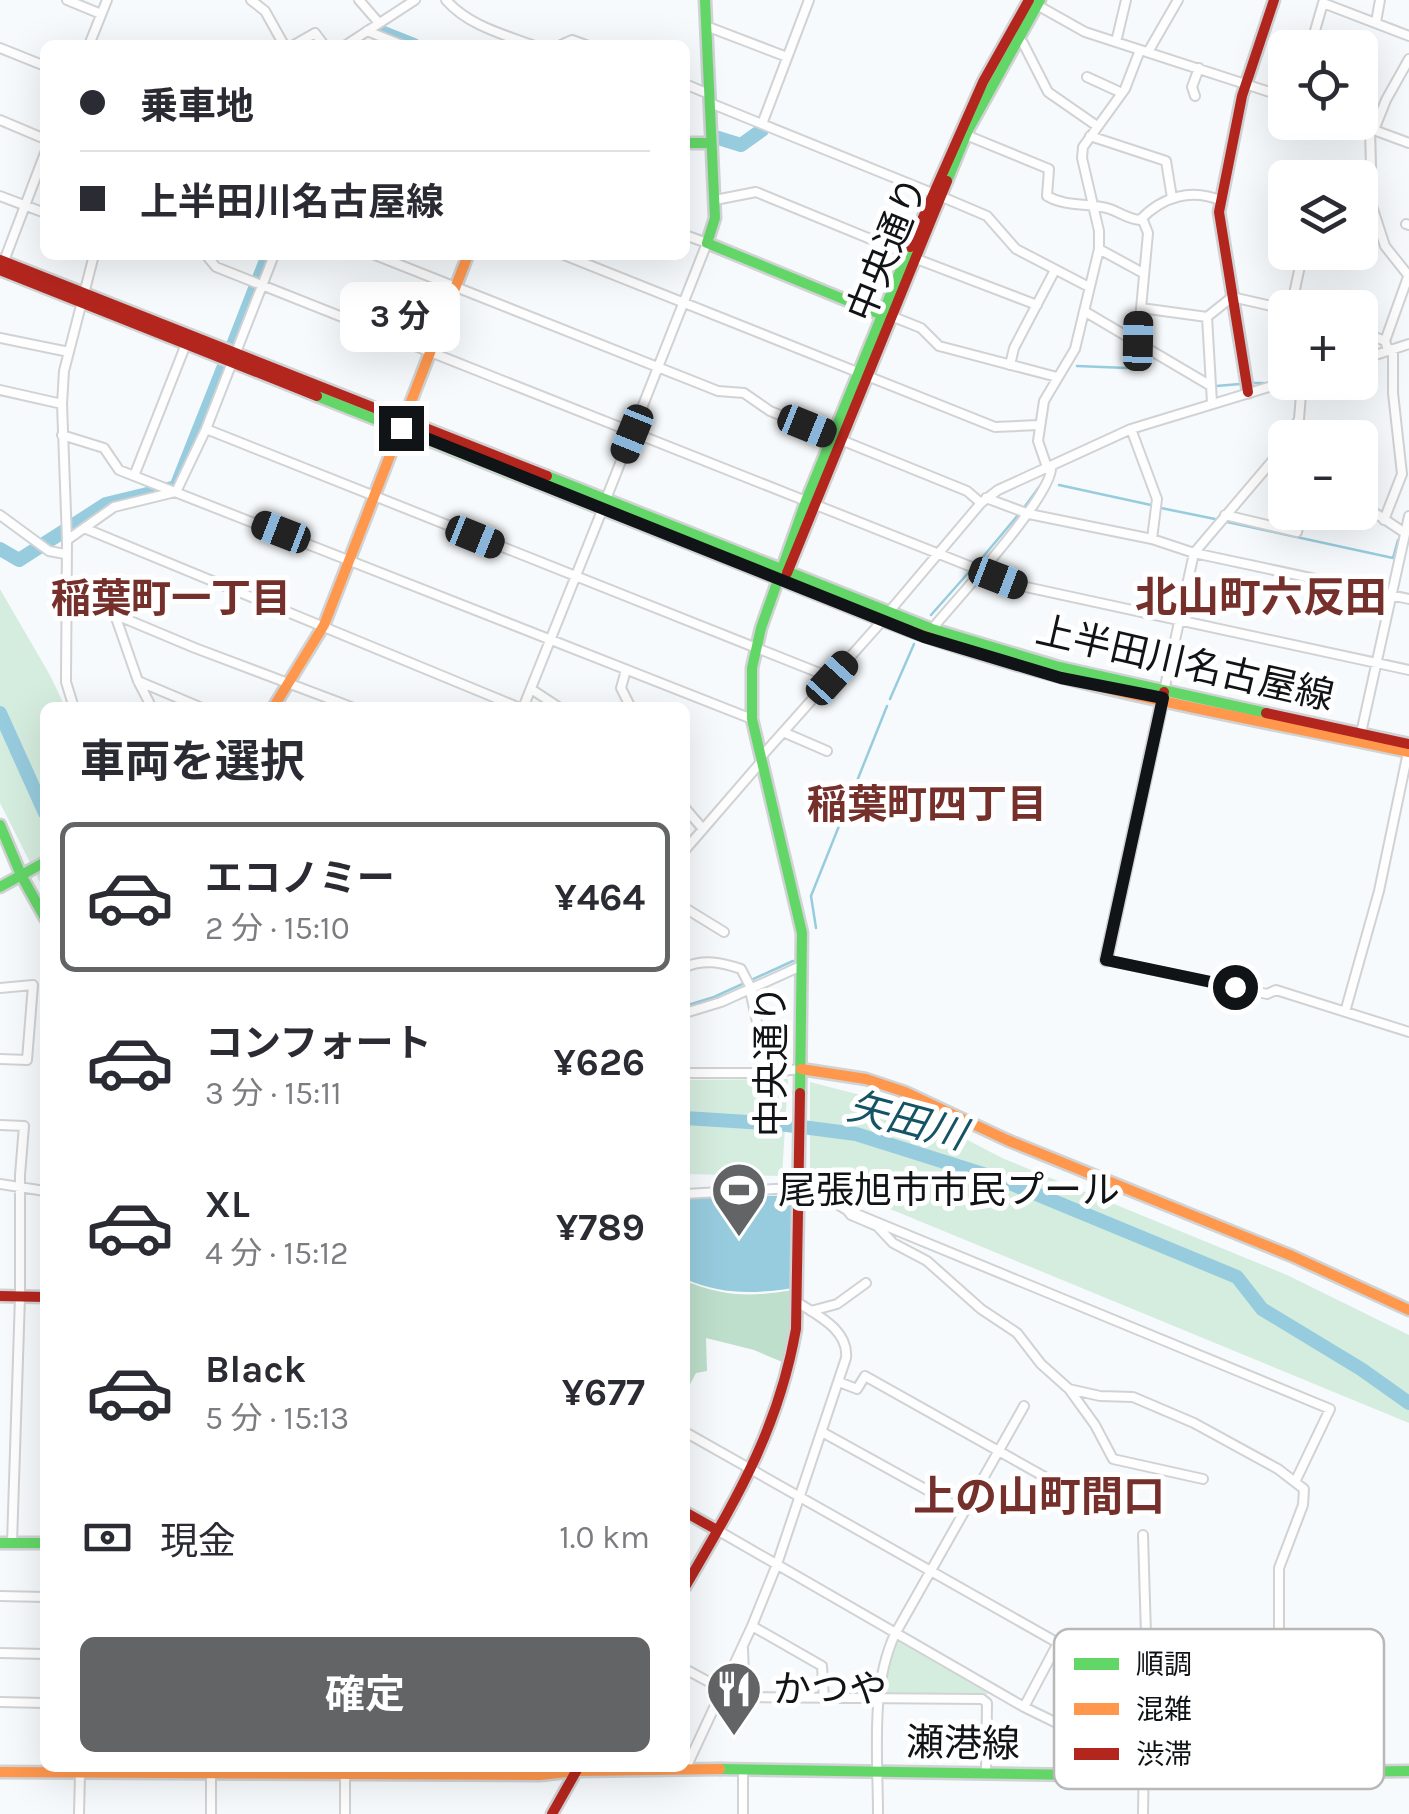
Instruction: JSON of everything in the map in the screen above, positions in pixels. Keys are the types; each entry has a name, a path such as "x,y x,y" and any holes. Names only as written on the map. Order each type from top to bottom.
{"main road":[{"path":"705,0 715,200 715,218 707,243 887,316"},
{"path":"1248,392 1220,228 1245,84 1274,0"},
{"name":"中央通り","path":"936,195 1018,38 1031,1"},
{"name":"中央通り","path":"690,1578 753,1470 775,1423 791,1367 797,1302 802,932 752,719 756,649 779,580 974,98 1031,1"},
{"path":"690,143 711,142"},
{"path":"277,702 324,625 466,260"},
{"name":"上半田川名古屋線","path":"1,264 604,503 785,570 885,616 1015,656 1164,695 1409,752"},
{"name":"上半田川名古屋線","path":"84,298 186,344 234,358"},
{"name":"上半田川名古屋線","path":"604,503 779,580 1010,664 1409,744"},
{"path":"1106,960 1164,695"},
{"path":"0,825 40,907"},
{"path":"0,887 40,865"},
{"path":"801,1073 866,1079 905,1092 1007,1140 1292,1256 1409,1310"},
{"path":"0,1296 40,1297"},
{"path":"690,1515 718,1530"},
{"path":"6,1543 40,1543"},
{"path":"0,1764 40,1764"},
{"name":"瀬港線","path":"690,1770 1054,1774"},
{"name":"瀬港線","path":"0,1772 80,1772"},
{"name":"瀬港線","path":"278,1772 559,1772"},
{"path":"552,1814 576,1772"},
{"name":"瀬港線","path":"1384,1773 1409,1773"}],"street":[{"path":"66,0 101,14"},
{"path":"91,40 106,0"},
{"path":"251,0 266,10 281,40"},
{"path":"359,0 380,23"},
{"path":"361,38 416,0"},
{"path":"446,0 456,11 484,27 519,40"},
{"path":"762,124 809,0"},
{"path":"1116,42 1126,0"},
{"path":"932,629 1029,514 1051,479 1038,441 1038,425 1044,401 1072,360 1100,249 1082,158 1090,136 1122,93 1178,0"},
{"path":"1376,22 1380,0"},
{"path":"1031,1 1085,32 1268,91"},
{"path":"1315,30 1323,3 1409,36"},
{"path":"706,26 787,57"},
{"path":"1018,38 1048,92 1097,126"},
{"path":"0,48 40,64"},
{"path":"1378,117 1409,58"},
{"path":"1195,96 1192,87 1199,68"},
{"path":"1087,78 1122,93"},
{"path":"690,87 762,124 987,216 1016,250 1089,287"},
{"path":"0,120 40,137"},
{"path":"1378,131 1409,143"},
{"path":"966,135 1049,169 1048,196 1063,205 1108,208 1131,220 1142,218 1166,198 1202,192 1222,201"},
{"path":"1090,136 1166,161 1172,198"},
{"path":"1,264 40,166"},
{"path":"715,200 756,192 1037,305"},
{"path":"0,196 40,211"},
{"path":"1138,341 1148,233 1142,218"},
{"path":"1378,222 1382,240 1393,259 1409,274 1389,347 1402,474 1384,520"},
{"path":"525,702 707,243 690,237"},
{"path":"1100,249 1143,273"},
{"path":"72,702 66,682 62,404 69,352 93,260"},
{"path":"210,260 216,267 258,284 1017,585 1409,670"},
{"path":"66,538 114,507 172,490 206,429 258,284 271,260"},
{"path":"387,260 718,391 744,393 770,411 983,500 1194,553 1409,599"},
{"path":"577,260 995,427 1038,425"},
{"path":"1010,364 1014,348 1055,270"},
{"path":"1141,308 1206,317 1232,296 1268,304"},
{"path":"1084,312 1211,386"},
{"path":"887,316 921,328 938,346 1057,377"},
{"path":"1206,317 1212,403"},
{"path":"0,338 69,352"},
{"path":"1378,341 1389,347"},
{"path":"134,476 186,344"},
{"path":"1378,352 1409,344"},
{"path":"690,844 983,500 1131,428 1268,387"},
{"path":"0,390 62,404"},
{"path":"1131,428 1157,499 1152,540"},
{"path":"206,429 832,678"},
{"path":"62,434 104,448 119,470 752,719"},
{"path":"1164,695 1194,553 1268,469"},
{"path":"0,514 49,551 65,554"},
{"path":"1225,515 1268,525"},
{"path":"1378,516 1407,534"},
{"path":"1361,733 1409,516"},
{"path":"84,528 508,702"},
{"path":"66,594 339,702"},
{"path":"114,615 149,702"},
{"path":"626,670 621,688 628,702"},
{"path":"138,681 188,702"},
{"path":"531,689 551,702"},
{"path":"783,732 827,751"},
{"path":"1345,1012 1370,925 1409,752"},
{"path":"690,814 703,829"},
{"path":"690,911 724,932"},
{"path":"1106,960 1267,994 1276,990 1409,1032"},
{"path":"690,965 714,961 740,968 750,985 759,1032 758,1073"},
{"path":"690,1010 802,966"},
{"path":"0,988 33,985 27,1060 0,1059"},
{"path":"690,1074 801,1073"},
{"path":"0,1124 24,1126 17,1185 20,1297 14,1471 6,1543"},
{"path":"0,1184 40,1190"},
{"path":"690,1194 799,1184 810,1187 847,1210 1330,1409 1296,1480"},
{"path":"0,1196 17,1185"},
{"path":"847,1210 876,1226 893,1243 927,1261 981,1309 1016,1333 1041,1364 1069,1388 1096,1425 1113,1459 1203,1478"},
{"path":"811,1311 838,1304 866,1283"},
{"path":"690,1759 777,1564 846,1358 844,1340 797,1302"},
{"path":"838,1382 857,1389 865,1376 1052,1481"},
{"path":"1069,1388 1100,1396 1134,1397 1230,1442 1296,1480 1304,1490 1303,1504 1279,1568 1278,1629"},
{"path":"878,1814 882,1670 895,1634 1024,1406"},
{"path":"822,1432 966,1511"},
{"path":"690,1435 1054,1640"},
{"path":"0,1471 14,1471"},
{"path":"718,1530 1054,1722"},
{"path":"1143,1535 1146,1629"},
{"path":"0,1596 40,1597"},
{"path":"752,1626 822,1666 824,1699"},
{"path":"743,1644 746,1696 982,1699 987,1703 986,1774"},
{"path":"1024,1707 1054,1650"},
{"path":"0,1653 40,1654"},
{"path":"690,1671 722,1690"},
{"path":"0,1702 40,1703"},
{"path":"743,1769 743,1814"},
{"path":"80,1772 80,1814"},
{"path":"211,1772 211,1814"},
{"path":"345,1774 345,1814"}],"green space":[{"path":"0,589 63,702 40,702 40,882 0,803"},
{"path":"788,1079 782,1176 690,1174 690,1080"},
{"path":"810,1082 903,1106 1002,1158 1287,1275 1409,1335 1409,1423 810,1176"},
{"path":"690,1283 738,1294 793,1290 787,1364 754,1350 706,1338 707,1371 696,1373 690,1384"},
{"path":"896,1637 991,1694 886,1693 886,1671"}],"water":[{"name":"尾張旭市市民プール","path":"793,1195 793,1288 738,1292 690,1281 690,1199"}],"waterway":[{"path":"376,30 401,40"},
{"path":"715,137 741,145 762,130"},
{"path":"233,345 266,260"},
{"path":"1077,366 1127,368 1142,351"},
{"path":"0,549 19,560 106,504 176,487 224,366"},
{"path":"1254,383 1263,383"},
{"path":"1216,386 1240,384"},
{"path":"1023,509 1045,479"},
{"path":"1059,485 1151,505"},
{"path":"1161,508 1215,519"},
{"path":"977,564 1018,515"},
{"path":"1227,522 1393,558 1398,540"},
{"path":"931,615 969,572"},
{"path":"890,699 914,644"},
{"path":"816,928 811,896 887,706"},
{"name":"矢田川","path":"0,713 40,802"},
{"path":"690,1004 793,961"},
{"name":"矢田川","path":"690,1118 856,1134 1005,1181 1237,1277 1262,1309 1409,1403"}],"traffic: fast":[{"path":"705,0 715,218 707,243 882,315"},
{"path":"947,181 968,130 1040,0"},
{"path":"690,143 711,143"},
{"path":"800,1093 802,933 752,719 752,668 761,628 806,501 910,247"},
{"path":"317,396 879,619"},
{"path":"547,476 932,629 1059,667 1266,713"},
{"path":"0,825 40,909"},
{"path":"0,887 40,865"},
{"path":"0,1543 40,1543"},
{"path":"720,1769 1054,1775"},
{"path":"1384,1771 1409,1771"}],"traffic: slow":[{"path":"277,702 324,625 466,260"},
{"path":"879,619 1074,681 1409,752"},
{"path":"801,1069 866,1079 905,1092 1007,1140 1292,1256 1409,1310"},
{"path":"690,1769 720,1769"},
{"path":"0,1772 567,1772"}],"traffic: jam":[{"path":"910,247 983,82 1029,0"},
{"path":"1248,392 1219,212 1242,96 1274,0"},
{"path":"787,573 947,181"},
{"path":"0,260 547,476"},
{"path":"0,270 317,396"},
{"path":"1106,960 1164,692"},
{"path":"1266,713 1409,744"},
{"path":"690,1578 753,1463 788,1366 796,1329 800,1093"},
{"path":"0,1296 40,1297"},
{"path":"690,1515 717,1530"},
{"path":"552,1814 576,1772"}],"place":[{"name":"尾張旭市市民プール","path":"739,1239"},
{"name":"かつや","path":"734,1738"}],"district":[{"name":"北山町六反田","path":"1261,597"},
{"name":"稲葉町一丁目","path":"171,598"},
{"name":"稲葉町四丁目","path":"927,804"},
{"name":"上の山町間口","path":"1039,1496"}],"route":[{"path":"401,428 924,637 1061,678 1163,698 1106,960 1235,987"}]}
